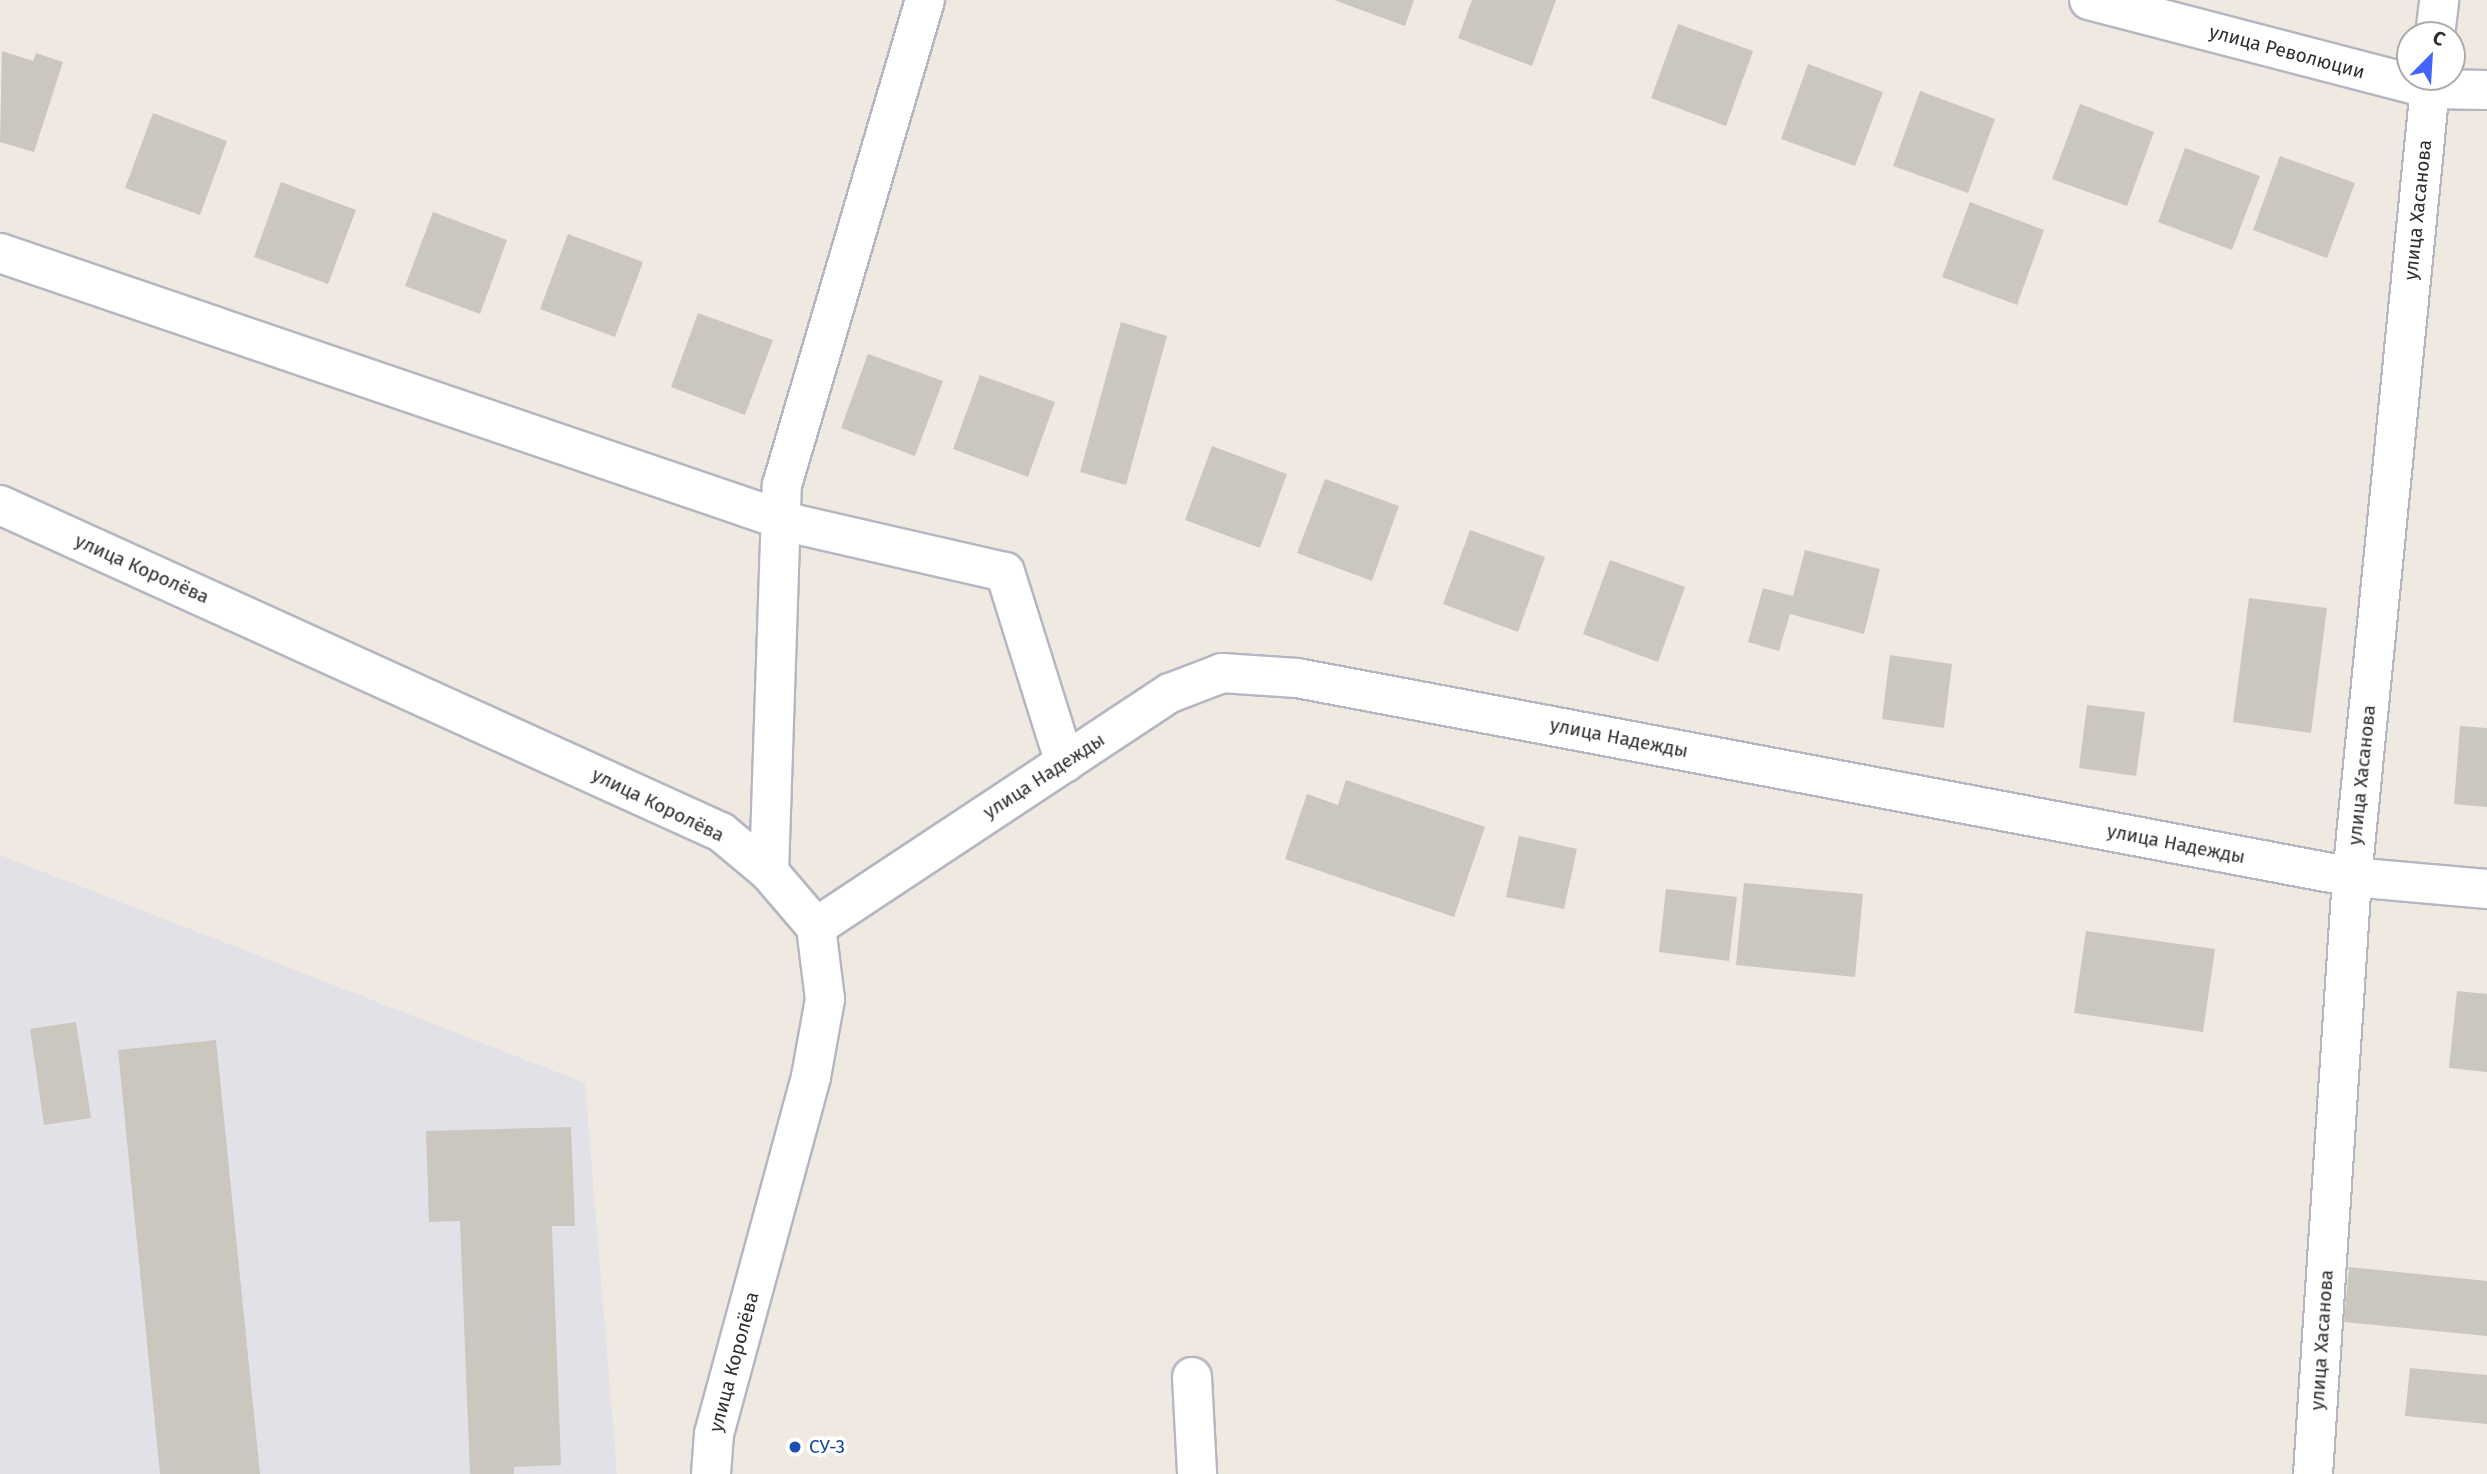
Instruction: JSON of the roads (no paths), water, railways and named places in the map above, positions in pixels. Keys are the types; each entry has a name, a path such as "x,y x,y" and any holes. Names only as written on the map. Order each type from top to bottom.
{"street":[{"path":"769,872 782,485 925,0"},
{"name":"улица Революции","path":"2089,0 2396,75"},
{"path":"2437,21 2439,0"},
{"name":"улица Революции","path":"2466,87 2487,90"},
{"name":"улица Хасанова","path":"2313,1474 2352,877 2429,91"},
{"path":"0,253 781,520 1005,572 1065,763"},
{"name":"улица Королёва","path":"0,505 721,832 769,872 816,927 825,999 811,1077 714,1434 711,1474"},
{"name":"улица Надежды","path":"816,927 1170,693 1222,673 1297,678 2352,877 2487,890"},
{"path":"1192,1377 1197,1474"}],"place":[{"name":"СУ-3","path":"795,1447"}]}
